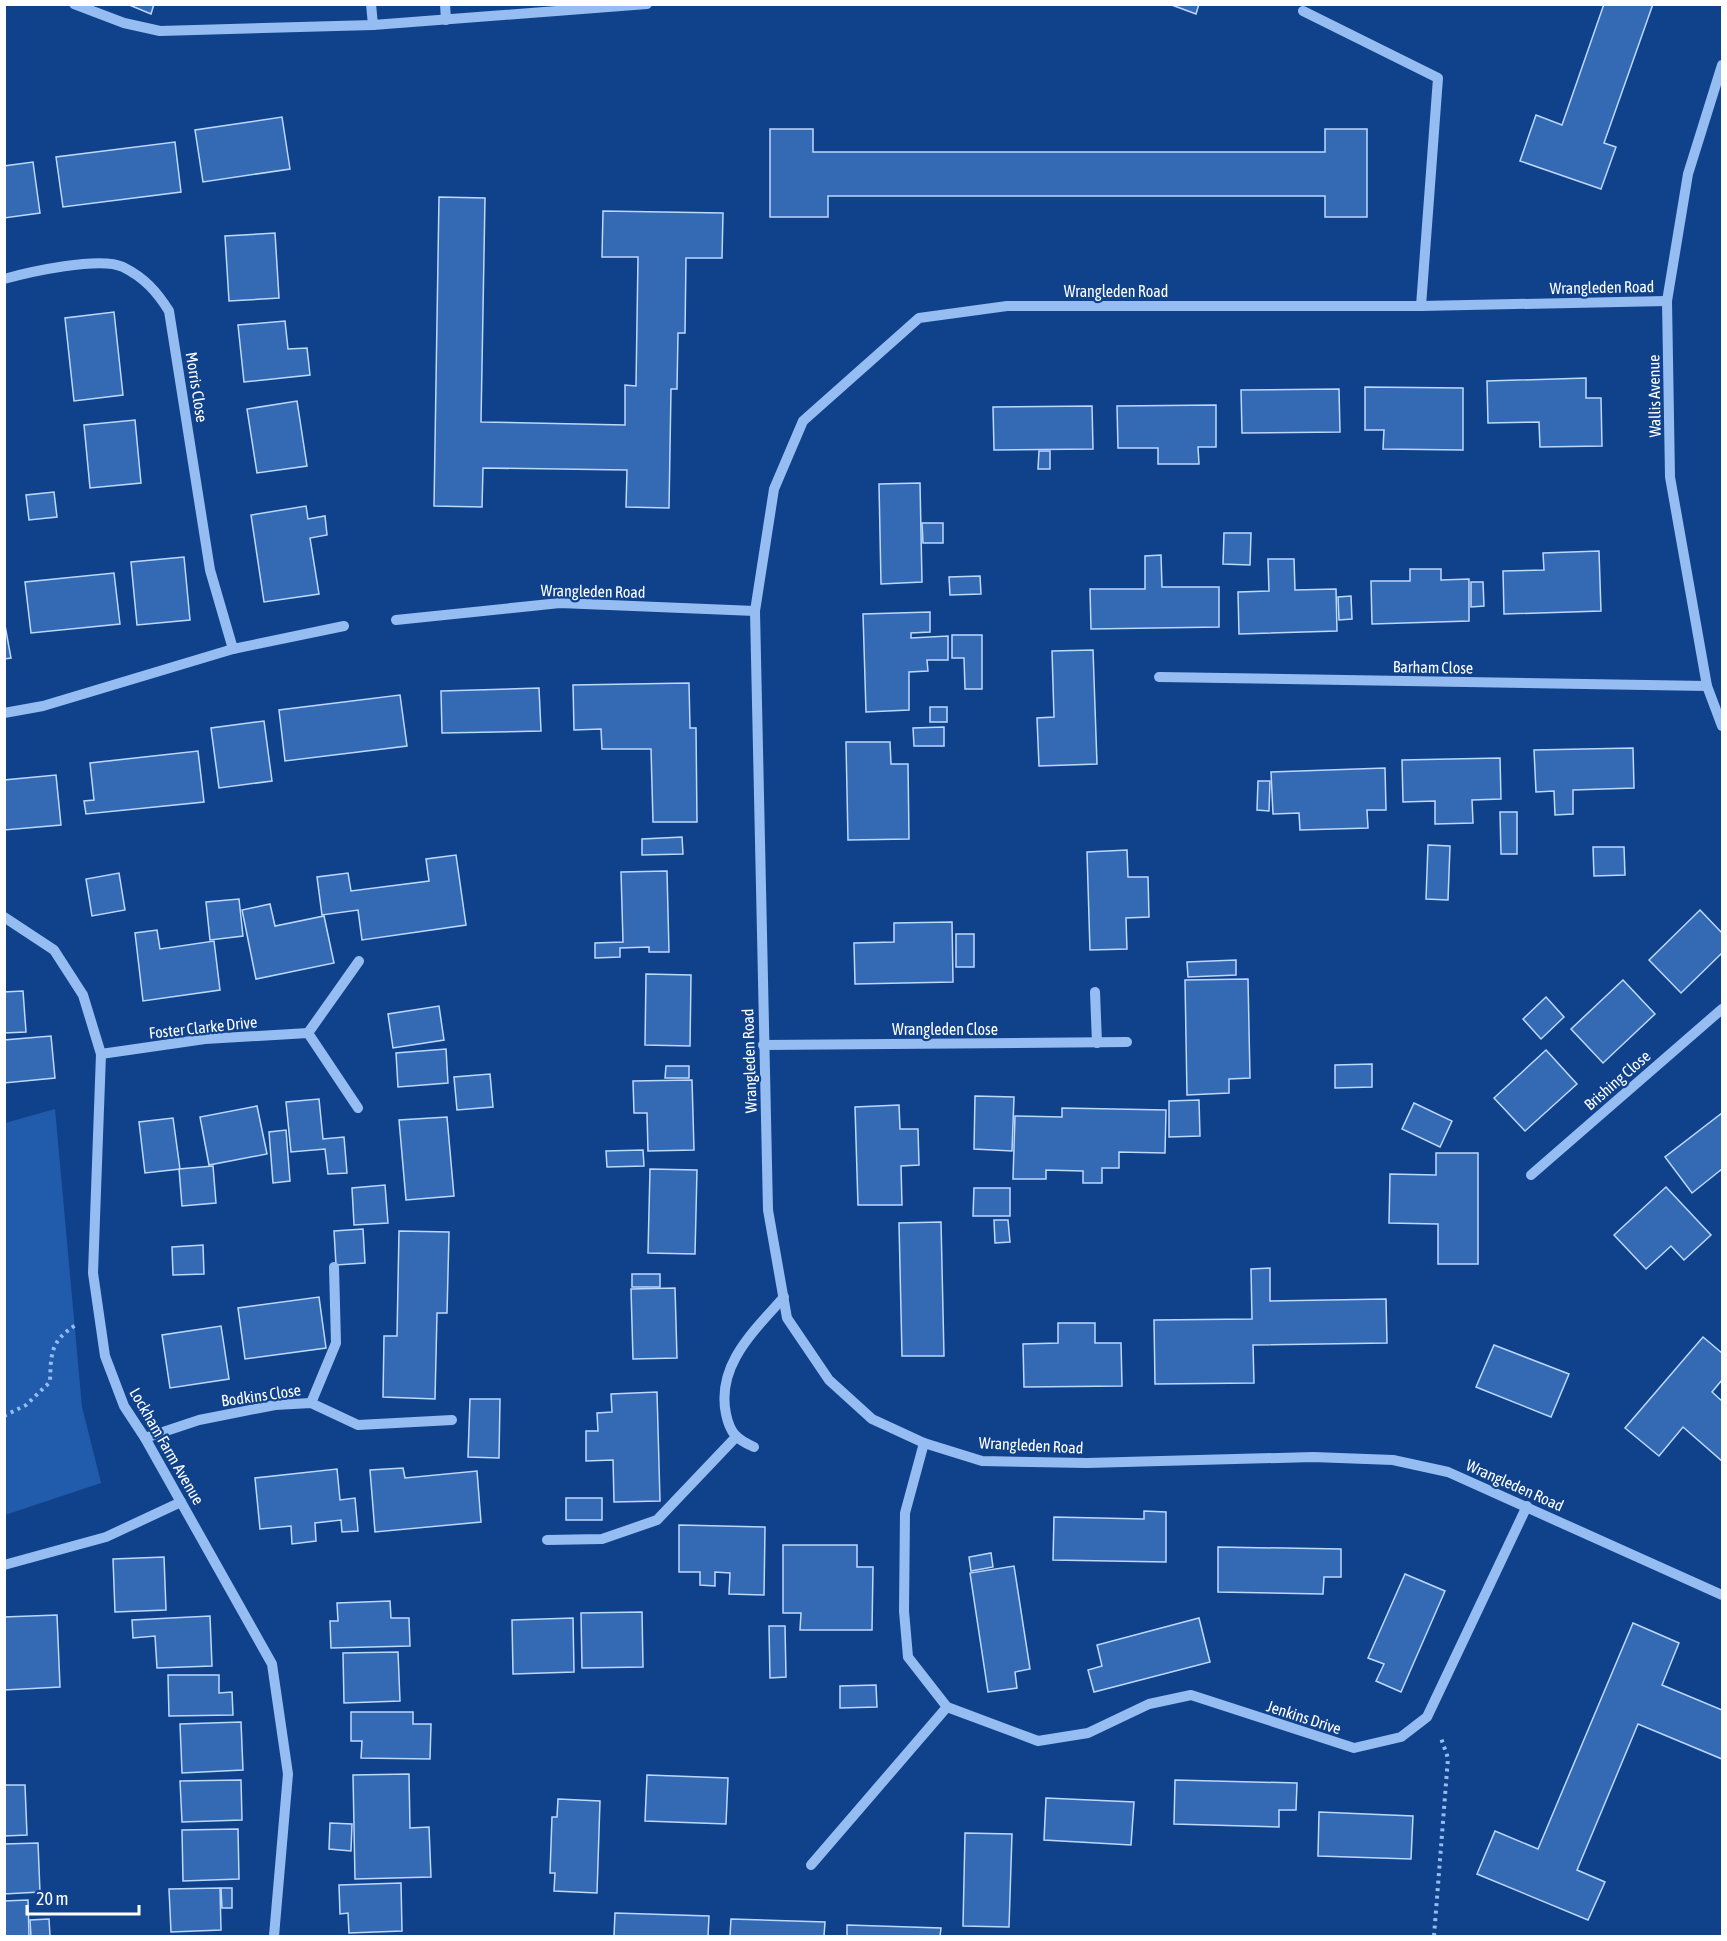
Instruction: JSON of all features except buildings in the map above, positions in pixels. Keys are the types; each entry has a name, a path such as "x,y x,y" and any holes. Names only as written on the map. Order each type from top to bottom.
{"street":[{"path":"74,4 124,23 160,31 373,25 647,4"},
{"path":"371,4 373,25"},
{"path":"445,4 446,20"},
{"path":"1303,11 1438,78 1421,306"},
{"name":"Wallis Avenue","path":"1722,65 1688,174 1667,301 1670,477 1707,686 1722,726"},
{"name":"Morris Close","path":"4,279 33,271 76,266 121,266 154,287 169,311 210,570 233,649"},
{"name":"Wrangleden Road","path":"1667,301 1421,306 1007,306 919,318 803,421 774,489 755,611 768,1210 787,1318 830,1380 872,1419 924,1443 982,1461 1087,1463 1312,1457 1393,1460 1448,1472 1722,1595"},
{"name":"Wrangleden Road","path":"396,620 560,603 755,611"},
{"path":"4,713 43,706 233,649 344,626"},
{"name":"Barham Close","path":"1159,677 1707,686"},
{"name":"Lockham Farm Avenue","path":"4,917 54,950 83,995 101,1054 93,1273 105,1356 124,1406 145,1438 272,1664 288,1774 274,1936"},
{"path":"358,1108 308,1032 359,961"},
{"path":"1095,992 1097,1042"},
{"name":"Brishing Close","path":"1531,1175 1722,1008"},
{"name":"Foster Clarke Drive","path":"101,1054 205,1039 308,1032"},
{"name":"Wrangleden Close","path":"763,1045 1126,1042"},
{"path":"311,1403 336,1343 334,1267"},
{"path":"754,1447 735,1438 729,1425 723,1386 734,1360 784,1297"},
{"name":"Bodkins Close","path":"145,1438 199,1420 275,1405 311,1403 358,1425 452,1420"},
{"path":"546,1540 602,1539 657,1520 735,1438"},
{"path":"810,1865 947,1707 908,1657 903,1611 905,1513 924,1443"},
{"path":"4,1565 106,1537 181,1502"},
{"name":"Jenkins Drive","path":"947,1707 1038,1741 1088,1732 1149,1704 1191,1695 1354,1748 1401,1737 1427,1717 1527,1506"}],"path":[{"path":"4,1416 26,1405 50,1382 54,1345 64,1332 98,1311"},
{"path":"1431,1709 1449,1758 1434,1936"}],"shaded area":[{"path":"55,1109 82,1407 101,1483 5,1515 5,1123"}]}
